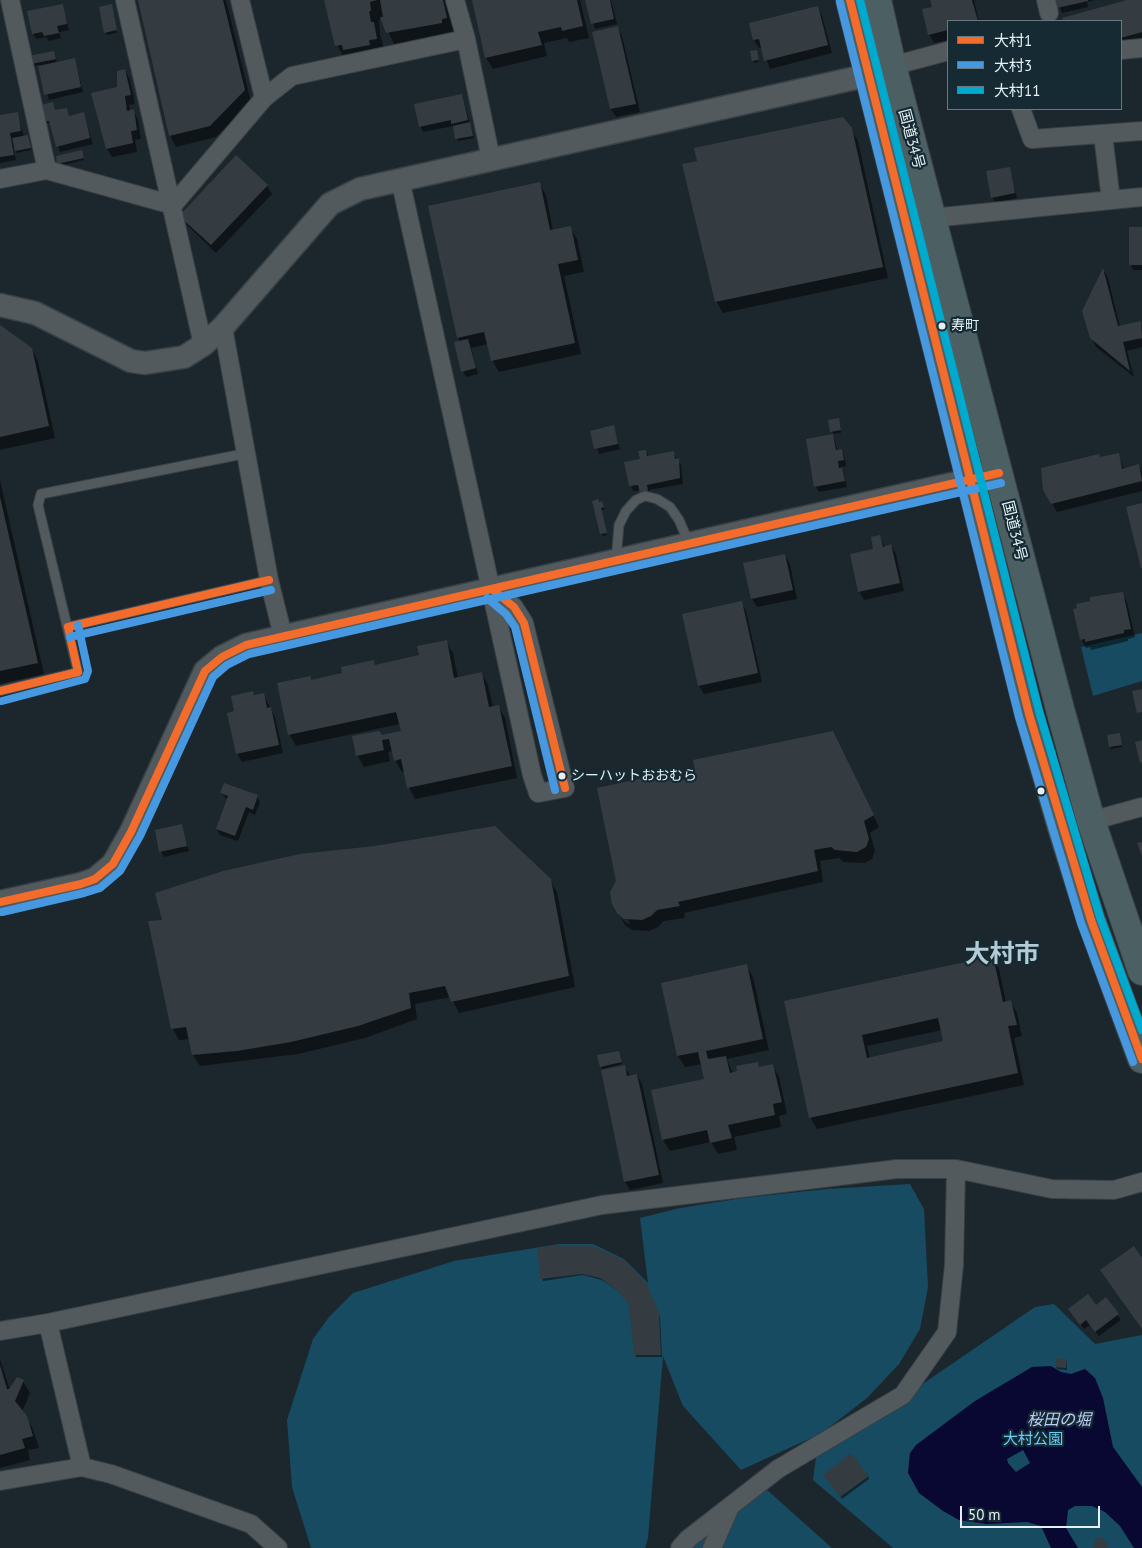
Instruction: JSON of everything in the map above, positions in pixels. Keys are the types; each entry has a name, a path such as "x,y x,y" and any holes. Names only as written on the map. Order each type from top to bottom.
{"highway":[{"name":"国道34号","path":"850,0 880,71 932,218 1091,821 1142,971"},
{"name":"国道34号","path":"877,0 880,71 972,480 1027,704 1062,828 1116,994 1142,1059"}],"street":[{"path":"10,0 47,170"},
{"path":"125,0 203,345"},
{"path":"240,0 264,98"},
{"path":"455,0 466,39 491,159"},
{"path":"172,205 264,98 292,76 466,39"},
{"path":"1122,50 1142,48"},
{"path":"0,305 35,313 131,361 145,363 184,357 203,345 223,327 330,204 360,189 880,71 947,51"},
{"path":"1021,110 1032,139 1142,131"},
{"path":"1104,135 1111,200"},
{"path":"0,179 47,170 172,205"},
{"path":"400,179 538,793 564,788 524,623 514,607 493,590"},
{"path":"932,218 1142,197"},
{"path":"223,327 248,453 269,580 283,636"},
{"path":"0,902 81,884 95,879 113,864 132,832 205,671 222,657 246,646 999,473"},
{"path":"1091,821 1142,807"},
{"path":"0,1331 48,1323 602,1205 897,1169 956,1169 1052,1189 1114,1190 1142,1182"},
{"path":"680,1548 688,1538 778,1469 903,1395 947,1332 954,1265 956,1169"},
{"path":"48,1323 82,1467"},
{"path":"0,1481 82,1467 111,1474 251,1524 278,1548"},
{"path":"712,1548 730,1507"}],"lane":[{"path":"0,690 78,672 38,505 41,494 248,453"},
{"path":"616,562 619,525 626,511 636,500 644,496 657,499 670,507 679,520 690,544"},
{"path":"68,628 269,580"}],"green space":[{"path":"1142,633 1142,681 1093,696 1081,647"},
{"path":"910,1184 924,1209 928,1287 920,1329 899,1364 867,1398 822,1433 741,1470 683,1406 663,1356 648,1538 645,1548 311,1548 292,1487 287,1420 313,1339 329,1317 353,1293 454,1261 559,1244 593,1244 624,1259 648,1283 640,1218 680,1208 743,1198 827,1189"},
{"name":"大村公園","path":"1054,1304 1095,1344 1142,1335 1142,1548 893,1548 813,1480 816,1457 1035,1307"},
{"path":"766,1489 832,1548 691,1548"}],"water":[{"name":"桜田の堀","path":"1051,1366 1061,1372 1071,1374 1085,1369 1095,1378 1103,1398 1113,1447 1142,1487 1142,1548 1134,1548 1120,1526 1105,1512 1092,1506 1075,1506 1068,1510 1066,1528 1078,1548 1051,1548 1041,1526 1027,1522 987,1524 959,1520 919,1493 908,1473 910,1453 916,1445 975,1401 1032,1367","holes":["1023,1450 1030,1463 1016,1472 1007,1459"]}],"building":[{"path":"138,0 223,0 245,90 210,126 169,136"},
{"path":"324,0 377,0 370,2 371,11 369,11 371,22 374,22 377,39 369,40 370,45 343,50 342,45 335,46"},
{"path":"380,0 443,0 447,18 442,19 442,23 386,33 380,17 383,17"},
{"path":"472,0 577,0 583,26 562,31 561,27 538,32 542,45 485,58"},
{"path":"585,0 610,0 614,19 591,24"},
{"path":"930,0 972,0 978,20 947,20 947,30 928,35 922,9 932,7"},
{"path":"1056,0 1088,0 1088,1 1057,8"},
{"path":"1127,0 1142,0 1142,32 1122,38 1122,20 1063,20 1062,18"},
{"path":"63,4 67,24 57,26 59,33 44,36 42,32 32,34 27,11"},
{"path":"112,4 117,30 104,33 99,7"},
{"path":"818,6 828,45 764,61 759,39 753,40 749,23"},
{"path":"618,26 636,104 610,109 592,32"},
{"path":"757,50 759,60 752,61 750,51"},
{"path":"54,51 56,59 31,64 29,56"},
{"path":"75,58 81,87 44,95 38,66"},
{"path":"125,69 131,95 125,96 127,111 134,109 137,130 131,131 133,143 106,149 91,93 117,87 117,71"},
{"path":"462,94 468,120 451,124 451,120 419,127 414,104"},
{"path":"53,102 55,110 67,108 69,116 84,112 90,138 56,147 49,121 44,121 41,105"},
{"path":"18,112 21,131 10,133 14,155 0,157 0,115"},
{"path":"843,117 852,128 883,267 715,302 682,164 697,161 694,148"},
{"path":"470,122 473,136 455,139 453,126"},
{"path":"28,135 31,148 15,151 12,138"},
{"path":"82,150 84,158 57,164 56,156"},
{"path":"236,155 268,185 211,245 179,216"},
{"path":"1010,167 1015,193 991,198 986,171"},
{"path":"540,182 550,230 571,226 578,260 558,264 575,343 491,361 484,332 457,338 428,206"},
{"path":"1129,227 1142,227 1142,265 1129,265"},
{"path":"1103,268 1118,326 1141,321 1142,338 1123,342 1130,371 1090,338 1082,311"},
{"path":"0,325 32,348 49,426 0,437"},
{"path":"468,339 476,368 461,372 454,342"},
{"path":"839,418 841,430 830,432 828,420"},
{"path":"614,425 618,444 594,449 590,431"},
{"path":"833,434 836,450 842,449 844,460 838,461 845,481 814,487 806,439"},
{"path":"646,450 647,456 674,451 675,459 679,458 680,478 647,485 648,491 640,493 638,485 629,486 624,462 640,459 638,451"},
{"path":"1119,453 1122,469 1139,464 1142,481 1051,504 1043,490 1041,468 1099,454 1100,457"},
{"path":"0,497 38,663 0,671"},
{"path":"598,499 599,502 602,501 604,507 601,508 607,533 600,534 592,501"},
{"path":"1142,503 1142,568 1141,568 1126,507"},
{"path":"880,535 883,547 891,544 900,583 858,592 850,554 873,549 871,537"},
{"path":"785,554 793,590 751,599 743,563"},
{"path":"1123,592 1131,629 1124,630 1124,633 1085,642 1085,639 1080,640 1073,609 1077,608 1076,604 1090,601 1090,597"},
{"path":"742,601 758,673 698,686 682,614"},
{"path":"447,640 454,678 482,672 489,707 499,705 512,766 407,788 401,759 394,761 389,739 382,740 384,750 356,756 352,736 379,731 382,735 401,731 396,712 288,735 277,683 311,676 311,680 342,673 341,667 374,660 375,665 419,655 417,646"},
{"path":"1142,689 1142,712 1137,713 1132,691"},
{"path":"253,691 254,695 264,693 267,708 271,707 279,745 236,754 227,713 234,711 231,696"},
{"path":"833,731 874,815 864,821 869,839 866,847 857,852 835,850 831,847 814,850 818,871 678,902 680,906 657,910 651,916 642,920 624,919 617,913 612,904 610,892 616,881 597,788 671,772 674,782 696,777 693,760"},
{"path":"1120,733 1122,745 1109,747 1107,735"},
{"path":"1142,740 1142,762 1140,763 1135,742"},
{"path":"224,783 258,795 253,810 246,807 235,836 216,829 228,796 220,793"},
{"path":"182,824 187,846 159,852 155,830"},
{"path":"495,826 551,879 569,976 451,1002 445,986 409,993 411,1008 358,1026 291,1042 237,1051 192,1055 186,1027 171,1029 148,921 162,920 155,893 223,871 300,854 375,846"},
{"path":"1142,842 1142,856 1137,843"},
{"path":"993,956 1003,1002 1011,1000 1017,1025 1008,1026 1018,1073 809,1118 784,1001","holes":["938,1018 943,1041 867,1058 862,1035"]},
{"path":"747,964 763,1039 706,1051 708,1059 726,1056 730,1073 737,1071 736,1066 758,1062 759,1067 773,1064 782,1102 773,1104 775,1115 728,1125 732,1138 710,1143 707,1130 662,1140 651,1090 704,1079 698,1052 677,1056 661,983"},
{"path":"619,1051 622,1062 600,1067 597,1055"},
{"path":"625,1065 627,1076 637,1074 659,1175 624,1182 601,1070"},
{"path":"559,1245 592,1246 624,1260 647,1284 659,1313 661,1355 634,1355 629,1305 617,1290 600,1278 582,1274 540,1279 537,1248"},
{"path":"1134,1246 1142,1258 1142,1329 1100,1270"},
{"path":"1088,1294 1096,1305 1106,1297 1119,1314 1095,1332 1086,1320 1080,1325 1068,1309"},
{"path":"1056,1358 1067,1359 1066,1368 1055,1367"},
{"path":"0,1365 7,1389 9,1389 17,1377 24,1380 15,1401 27,1416 33,1436 22,1439 25,1448 0,1455"},
{"path":"851,1453 869,1476 840,1497 823,1475"},
{"path":"1096,1538 1104,1538 1104,1541 1107,1541 1107,1548 1093,1548"}],"transit line":[{"name":"大村1","path":"850,0 1029,714 1091,920 1142,1059"},
{"name":"大村11","path":"860,0 1039,711 1100,917 1142,1030"},
{"name":"大村3","path":"840,2 1019,717 1081,923 1133,1062"},
{"name":"大村1","path":"0,902 81,884 95,879 113,864 131,832 205,671 222,657 246,645 999,473"},
{"name":"大村3","path":"2,912 100,888 120,871 140,836 213,677 227,665 249,654 1001,483"},
{"name":"大村1","path":"68,627 269,580"},
{"name":"大村3","path":"70,637 271,590"},
{"name":"大村1","path":"493,590 514,607 524,623 565,788"},
{"name":"大村3","path":"487,598 506,614 515,627 555,790"},
{"name":"大村3","path":"2,701 85,679 88,671 78,625"},
{"name":"大村1","path":"0,691 78,672 68,627"}],"place":[{"name":"寿町","path":"942,326"},
{"name":"シーハットおおむら","path":"562,776"}],"district":[{"name":"大村市","path":"1002,955"}]}
